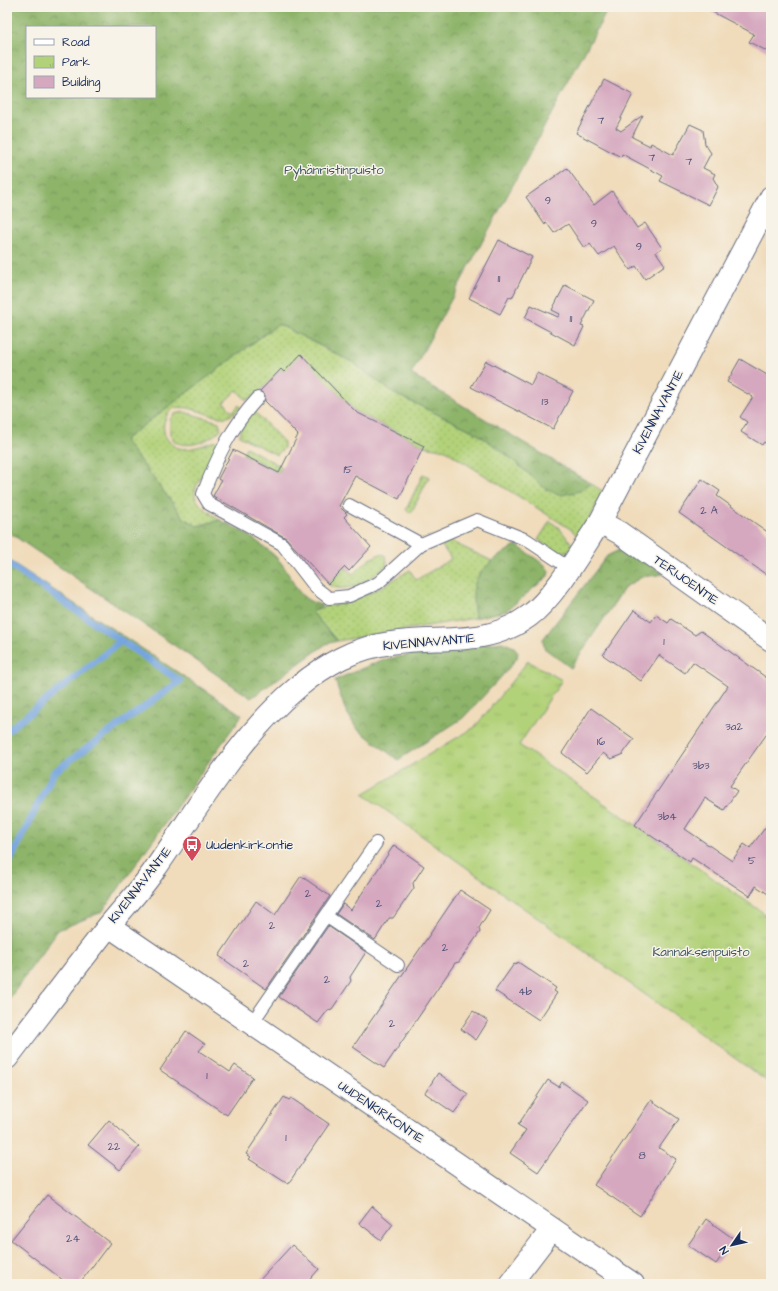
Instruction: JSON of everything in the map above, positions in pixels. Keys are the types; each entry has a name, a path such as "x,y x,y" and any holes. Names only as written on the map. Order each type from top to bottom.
{"street":[{"name":"KIVENNAVANTIE","path":"7,1058 109,926 152,874 228,763 264,721 296,689 323,668 345,655 390,643 478,638 509,628 530,615 541,605 569,568 600,522 771,197"},
{"name":"TERIJOENTIE","path":"600,522 620,533 771,640"},
{"name":"UUDENKIRKONTIE","path":"109,926 632,1284"},
{"path":"510,1284 552,1229"}],"lane":[{"path":"258,398 229,434 209,477 203,494 209,504 282,544 316,588 329,598 349,596 378,583 421,544 477,520 527,540 569,568"},
{"path":"349,505 421,544"},
{"path":"252,1023 376,843"},
{"path":"326,916 398,965"}],"green space":[{"name":"Pyhänristinpuisto","path":"7,7 609,7 411,374 590,483 580,491 562,495 547,490 501,450 473,431 395,394 352,362 278,324 124,440 184,518 197,526 220,520 236,528 264,546 277,558 300,593 313,602 322,605 312,612 337,641 326,644 251,698 7,531"},
{"path":"278,324 352,362 395,394 473,431 501,450 522,467 580,491 590,483 604,492 579,538 572,530 446,450 424,446 356,412 301,355 284,372 281,369 258,394 246,400 237,390 224,402 232,412 239,405 241,407 230,416 218,417 182,407 174,409 168,413 164,423 164,432 173,445 178,448 185,449 197,447 216,441 219,443 215,458 199,481 195,495 200,505 220,520 197,526 184,518 124,440"},
{"path":"253,410 284,442 284,448 277,455 239,436 241,425"},
{"path":"184,412 219,422 221,429 200,443 187,445 175,442 170,435 170,419 175,414"},
{"path":"246,447 282,467 279,473 243,454"},
{"path":"423,474 429,477 411,513 406,510"},
{"path":"550,521 559,528 573,545 568,552 554,551 538,540"},
{"path":"450,541 492,561 481,575 475,586 473,599 475,618 337,641 312,612 322,607 339,605 356,599 380,588 410,570 416,580 451,559 442,546"},
{"path":"516,545 545,565 549,571 548,576 506,611 475,618 473,592 478,577 486,566"},
{"path":"619,550 630,551 664,574 642,577 625,587 571,668 544,648 543,639 607,556"},
{"path":"380,554 385,555 387,561 386,566 374,576 351,587 335,587 328,584 345,567 353,574 370,559"},
{"path":"7,559 242,715 102,912 58,930 7,1002"},
{"path":"502,642 514,647 518,652 517,658 502,676 463,718 398,760 356,728 345,709 335,680 382,660 443,649"},
{"name":"Kannaksenpuisto","path":"528,661 562,680 519,745 771,918 771,1084 363,794 475,727"}],"building":[{"path":"703,7 771,7 771,53 749,42 754,34"},
{"path":"604,79 633,94 616,128 621,131 643,115 632,137 650,146 651,143 673,155 690,124 703,130 705,144 711,153 703,168 715,174 713,178 718,187 709,205 660,181 663,176 622,154 621,157 576,133"},
{"path":"567,168 594,205 612,191 637,228 645,223 662,248 656,252 665,265 645,279 636,266 630,270 614,246 599,256 590,244 584,248 568,224 554,233 546,222 545,225 526,197"},
{"path":"499,240 532,257 512,298 509,297 500,314 469,298"},
{"path":"565,285 594,300 581,326 584,327 575,345 525,318 531,305 558,317 560,314 552,310"},
{"path":"301,354 356,412 424,446 399,499 355,476 339,506 347,514 344,517 371,547 349,571 345,567 328,584 286,538 213,496 221,481 218,479 233,450 279,473 298,435 265,401 265,395 260,391 281,369 284,372"},
{"path":"740,359 767,375 771,369 771,446 764,442 762,445 741,432 747,422 740,417 753,397 727,382"},
{"path":"486,361 531,385 537,373 573,391 553,429 471,387"},
{"path":"702,479 720,491 717,496 769,533 771,531 771,578 679,513"},
{"path":"634,610 651,622 656,615 668,623 671,619 695,635 701,631 771,681 771,728 730,786 737,791 724,810 705,798 685,829 732,861 744,844 750,848 771,820 771,896 756,886 750,896 692,858 690,862 635,825 728,686 693,662 685,673 659,655 641,681 603,655"},
{"path":"591,708 634,739 622,755 611,759 603,753 587,772 562,753"},
{"path":"394,845 424,866 413,883 414,888 393,918 389,918 375,940 336,914 343,904 351,910"},
{"path":"301,876 330,896 266,989 219,956 256,901 275,915"},
{"path":"460,890 490,910 479,928 480,932 459,962 455,963 384,1068 353,1047"},
{"path":"328,926 366,952 350,977 351,981 332,1009 328,1010 318,1023 279,997"},
{"path":"518,962 556,988 554,991 557,993 539,1020 495,991 514,964 516,965"},
{"path":"473,1011 488,1021 476,1040 461,1029"},
{"path":"186,1031 205,1044 199,1051 230,1072 235,1065 253,1077 227,1115 160,1070"},
{"path":"438,1073 468,1094 454,1113 425,1093"},
{"path":"548,1080 559,1087 562,1082 588,1100 538,1172 510,1153 526,1130 518,1125"},
{"path":"284,1097 289,1100 291,1098 329,1124 288,1184 249,1159 251,1157 246,1154"},
{"path":"651,1100 679,1119 659,1148 676,1159 640,1216 594,1185"},
{"path":"109,1120 139,1147 120,1170 88,1145"},
{"path":"47,1195 110,1243 79,1284 68,1284 11,1240"},
{"path":"372,1206 393,1224 381,1240 359,1223"},
{"path":"706,1219 734,1239 716,1264 688,1245"},
{"path":"292,1245 319,1269 306,1284 256,1284"}],"waterway":[{"path":"7,563 180,681 54,772 7,867"},
{"path":"7,731 121,641"}],"place":[{"name":"Uudenkirkontie","path":"192,862"}]}
